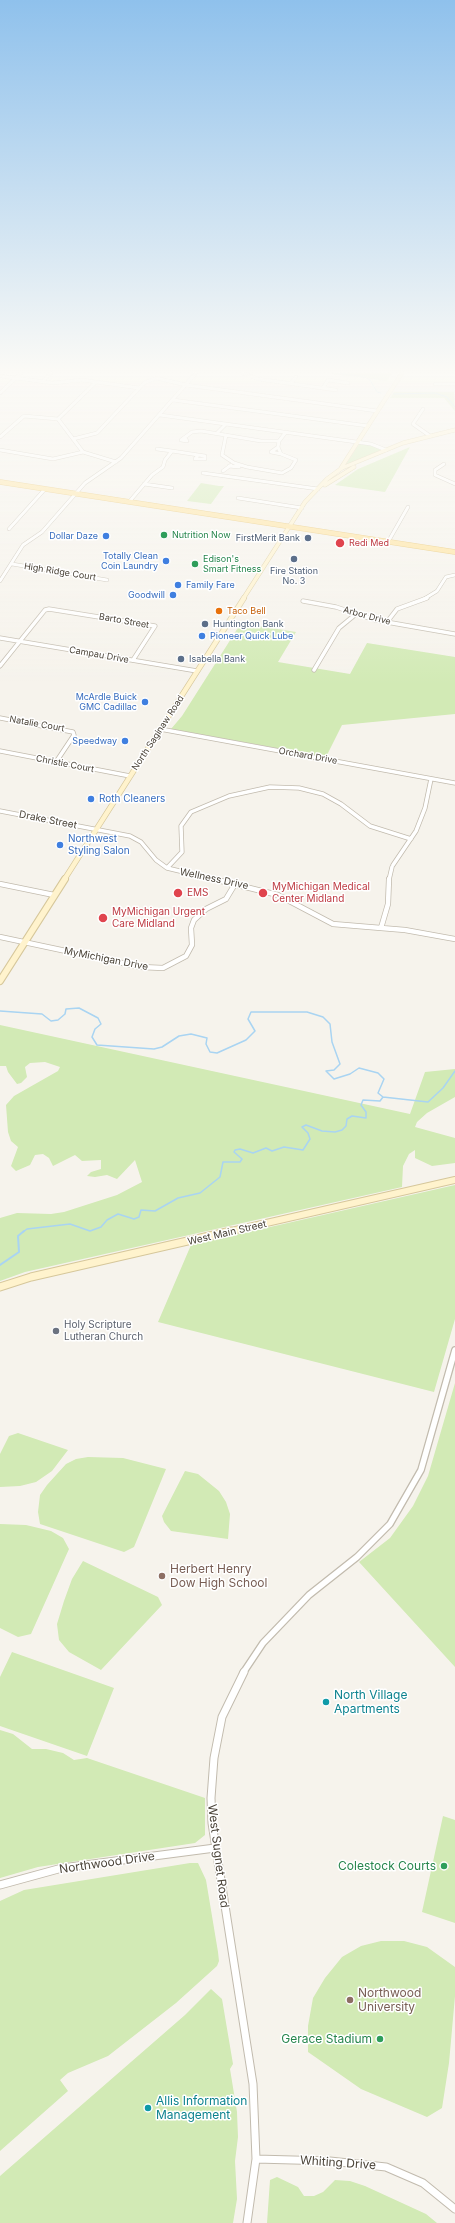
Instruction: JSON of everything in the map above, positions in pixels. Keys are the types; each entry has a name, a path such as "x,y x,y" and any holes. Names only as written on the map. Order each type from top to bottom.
{"main road":[{"path":"318,489 335,477"},
{"name":"North Saginaw Road","path":"0,981 302,508 318,489 337,477"},
{"path":"0,482 455,552"},
{"name":"West Main Street","path":"0,1287 31,1277 455,1180"}],"street":[{"path":"0,581 23,546 42,532 75,494 92,477"},
{"path":"130,502 150,477"},
{"path":"235,477 318,489"},
{"path":"439,477 455,484"},
{"path":"144,484 172,488"},
{"path":"9,529 45,489"},
{"path":"238,498 302,508"},
{"path":"388,542 408,507"},
{"name":"High Ridge Court","path":"12,564 107,580"},
{"path":"387,622 397,610 429,597 437,591 446,577 455,575"},
{"name":"Arbor Drive","path":"303,601 326,605 387,622 455,634"},
{"name":"Barto Street","path":"20,641 45,610 53,609 155,626 133,660"},
{"path":"314,670 338,628 356,614"},
{"name":"Campau Drive","path":"0,638 197,671"},
{"path":"0,666 20,641"},
{"name":"Natalie Court","path":"0,718 73,732 74,735 56,762"},
{"name":"Orchard Drive","path":"160,729 455,783"},
{"name":"Christie Court","path":"0,752 130,776"},
{"path":"381,928 388,904 388,883 392,866 411,840 425,808 432,779"},
{"path":"167,868 182,852 183,846 181,826 184,818 191,812 238,794 270,787 299,788 323,794 340,804 370,826 411,840"},
{"name":"Drake Street","path":"0,811 96,829"},
{"name":"Wellness Drive","path":"96,829 136,839 156,860 167,868 284,897 321,919 333,924 381,928 455,939"},
{"path":"0,884 54,895"},
{"name":"MyMichigan Drive","path":"24,943 141,968 160,968 169,966 182,960 189,952 192,945 191,928 197,917 206,910 226,899 236,884"},
{"path":"0,937 24,943"},
{"name":"West Sugnet Road","path":"247,2223 256,2159 253,2084 215,1848 211,1798 214,1758 222,1717 239,1679 263,1643 309,1595 357,1557 390,1524 421,1470 455,1350"},
{"name":"Northwood Drive","path":"0,1886 62,1868 215,1848"},
{"name":"Whiting Drive","path":"256,2159 336,2161 386,2167 422,2183 455,2209"}],"green space":[{"path":"347,477 393,477 385,492 335,485"},
{"path":"201,483 224,486 211,504 187,501"},
{"path":"241,623 296,632 278,662 350,674 367,643 455,657 455,714 342,725 326,757 171,729 182,716"},
{"path":"0,1025 410,1114 425,1072 455,1069 455,1097 427,1113 417,1122 415,1127 455,1138 455,1163 432,1166 415,1158 415,1150 409,1154 403,1166 402,1187 25,1272 0,1281 0,1218 17,1213 51,1214 64,1212 117,1195 142,1182 135,1160 117,1179 107,1175 95,1177 87,1176 91,1172 101,1169 101,1160 82,1161 75,1155 53,1166 49,1158 43,1154 35,1155 30,1165 16,1171 11,1166 18,1147 11,1141 8,1132 6,1105 14,1096 58,1071 60,1067 45,1062 30,1063 25,1067 27,1077 21,1083 17,1084 8,1072 6,1066 0,1066"},
{"path":"455,1185 455,1319 434,1392 158,1322 191,1245"},
{"path":"455,1383 455,1667 359,1562 390,1538 413,1506 428,1476"},
{"path":"18,1433 68,1450 52,1471 36,1482 20,1486 0,1487 0,1454 9,1436"},
{"path":"88,1457 123,1458 166,1469 134,1547 124,1552 40,1524 38,1512 40,1495 47,1485 66,1464 76,1459"},
{"path":"185,1471 198,1474 219,1491 226,1502 230,1514 228,1539 171,1531 164,1522 162,1516"},
{"path":"0,1524 26,1525 51,1531 63,1538 69,1549 31,1634 18,1637 0,1628"},
{"path":"83,1561 158,1597 162,1605 101,1670 69,1652 59,1640 57,1624 72,1579"},
{"path":"12,1652 114,1688 87,1756 0,1726 0,1677"},
{"path":"0,1730 13,1734 32,1749 46,1749 63,1753 74,1760 87,1758 205,1798 205,1835 195,1843 38,1867 0,1878"},
{"name":"Colestock Courts","path":"443,1816 455,1820 455,1923 422,1912"},
{"path":"190,1863 198,1863 206,1880 218,1952 219,1961 217,1966 176,2003 108,2056 68,2073 60,2080 68,2091 0,2151 0,1901 24,1890"},
{"name":"Gerace Stadium","path":"381,1941 404,1941 427,1947 455,1967 455,1996 449,2063 442,2108 427,2117 361,2089 308,2052 308,2026 313,1998 325,1978 342,1957 361,1946"},
{"path":"211,1989 222,1999 233,2064 230,2069 237,2112 238,2137 235,2161 237,2199 233,2223 0,2223 0,2176 185,2015"},
{"path":"277,2177 298,2187 304,2196 314,2196 323,2192 335,2180 350,2181 365,2186 426,2214 437,2223 267,2223 270,2180"}],"waterway":[{"path":"0,1011 42,1014 51,1021 58,1020 65,1014 66,1009 79,1008 98,1018 101,1024 95,1029 92,1037 97,1045 154,1049 162,1047 179,1036 191,1034 207,1038 206,1044 210,1052 217,1053 246,1040 255,1031 248,1019 251,1012 307,1012 323,1017 330,1024 332,1042 340,1064 334,1070 326,1071 334,1079 350,1074 359,1068 378,1073 384,1079 378,1093 383,1097"},
{"path":"383,1097 428,1102 443,1088 455,1071"},
{"path":"23,1232 27,1229 70,1224 90,1231 101,1227 107,1220 118,1214 134,1219 139,1217 141,1210 155,1211 178,1198 200,1193 220,1177 223,1162 240,1162 242,1159 234,1152 235,1150 240,1149 253,1153 266,1148 272,1151 284,1147 303,1150 310,1139 308,1133 302,1127 306,1125 322,1131 335,1132 342,1130 346,1126 347,1119 352,1116 366,1118 366,1112 361,1105 363,1100 380,1101 383,1097"},
{"path":"0,1265 19,1252 18,1236 24,1231"}],"place":[{"name":"Nutrition Now","path":"164,535"},
{"name":"Dollar Daze","path":"106,536"},
{"name":"FirstMerit Bank","path":"308,538"},
{"name":"Redi Med","path":"340,543"},
{"name":"Fire Station No. 3","path":"294,559"},
{"name":"Totally Clean Coin Laundry","path":"166,561"},
{"name":"Edison's Smart Fitness","path":"195,564"},
{"name":"Family Fare","path":"178,585"},
{"name":"Goodwill","path":"173,595"},
{"name":"Taco Bell","path":"219,611"},
{"name":"Huntington Bank","path":"205,624"},
{"name":"Pioneer Quick Lube","path":"202,636"},
{"name":"Isabella Bank","path":"181,659"},
{"name":"McArdle Buick GMC Cadillac","path":"145,702"},
{"name":"Speedway","path":"125,741"},
{"name":"Roth Cleaners","path":"91,799"},
{"name":"Northwest Styling Salon","path":"60,845"},
{"name":"EMS","path":"178,893"},
{"name":"MyMichigan Medical Center Midland","path":"263,893"},
{"name":"MyMichigan Urgent Care Midland","path":"103,918"},
{"name":"Holy Scripture Lutheran Church","path":"56,1331"},
{"name":"Herbert Henry Dow High School","path":"162,1576"},
{"name":"North Village Apartments","path":"326,1702"},
{"name":"Colestock Courts","path":"444,1866"},
{"name":"Northwood University","path":"350,2000"},
{"name":"Gerace Stadium","path":"380,2039"},
{"name":"Allis Information Management","path":"148,2108"}]}
